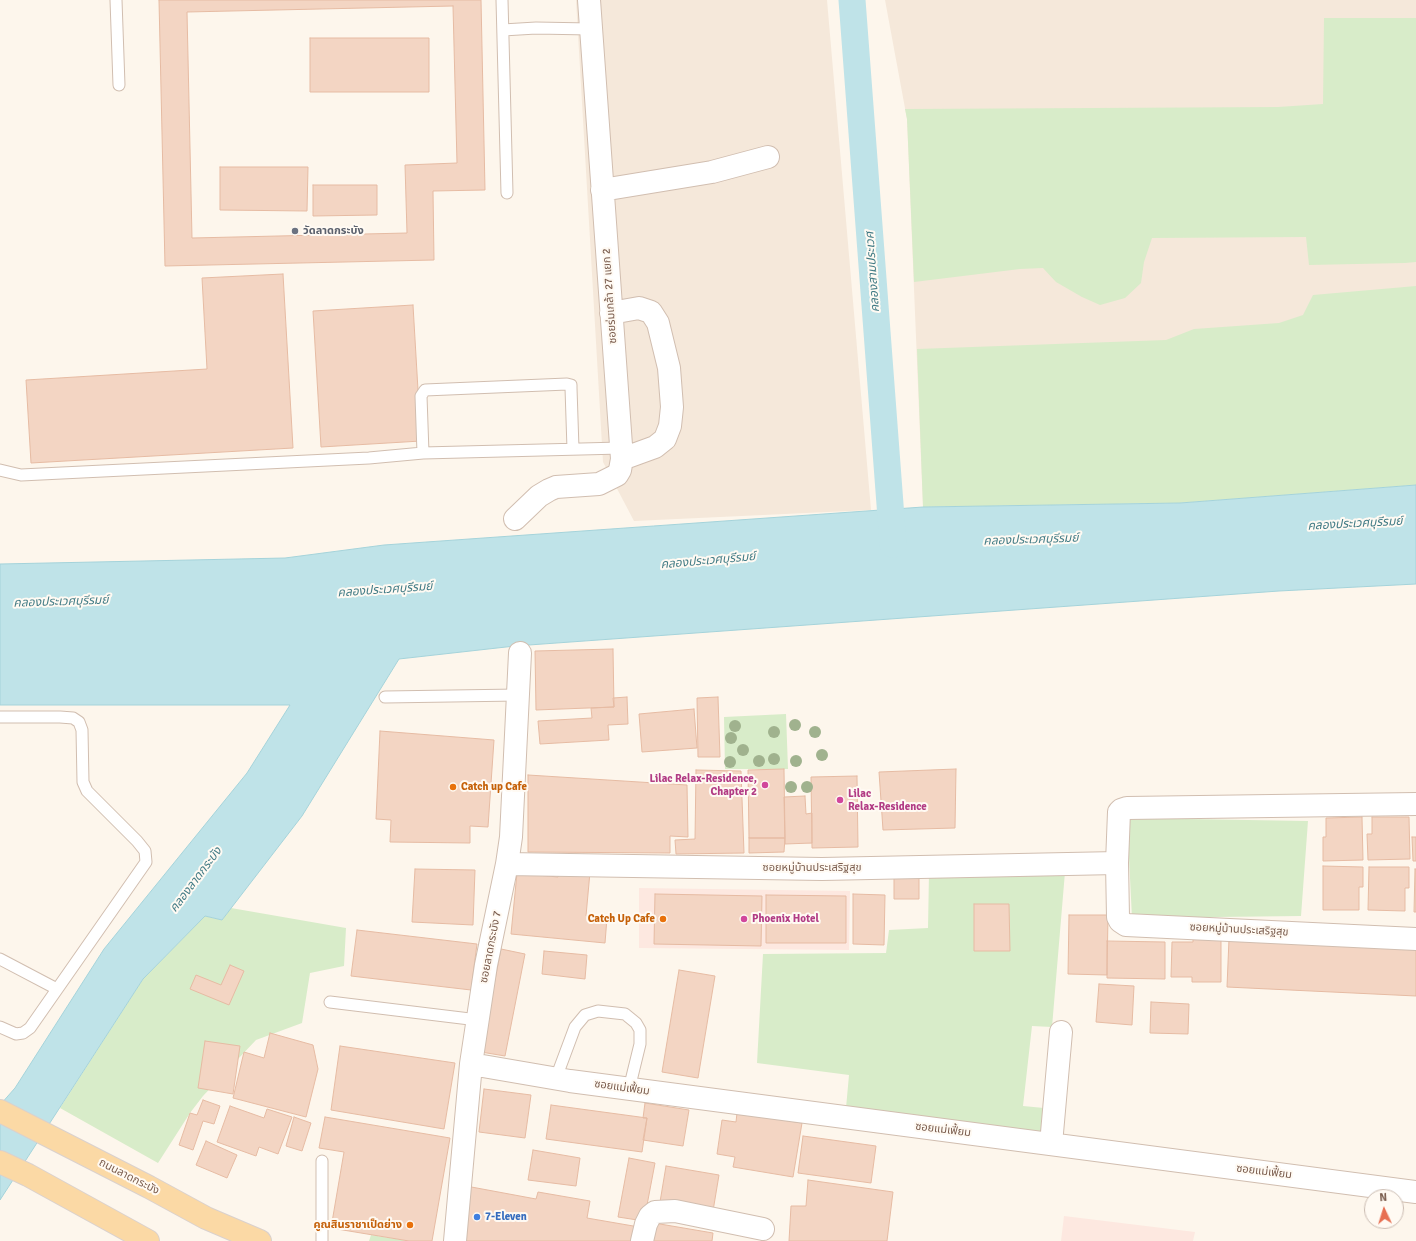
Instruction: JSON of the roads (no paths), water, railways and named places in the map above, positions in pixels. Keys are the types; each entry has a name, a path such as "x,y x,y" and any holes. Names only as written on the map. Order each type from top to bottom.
{"main road":[{"name":"ถนนลาดกระบัง","path":"0,1111 150,1187 206,1218 260,1241"},
{"path":"0,1162 28,1175 139,1236"}],"street":[{"name":"ซอยร่มเกล้า 27 แยก 2","path":"515,519 539,496 549,490 556,487 599,484 617,475 620,470 621,453 589,0"},
{"path":"602,190 712,172 768,157"},
{"path":"611,313 639,308 651,312 658,323 669,368 672,407 670,426 665,439 655,447 621,453"},
{"name":"ซอยลาดกระบัง 7","path":"455,1241 471,1064 486,965 507,864 511,837 520,653"},
{"name":"ซอยหมู่บ้านประเสริฐสุข","path":"1416,804 1127,808 1119,812 1117,863 1118,917 1120,921 1126,925 1416,939"},
{"name":"ซอยหมู่บ้านประเสริฐสุข","path":"507,864 822,869 1117,863"},
{"path":"1051,1144 1061,1032"},
{"name":"ซอยแม่เฟี้ยม","path":"471,1064 628,1089 1416,1192"},
{"path":"642,1241 646,1224 650,1216 656,1212 676,1212 763,1229"}],"lane":[{"path":"116,0 119,85"},
{"path":"502,0 507,193"},
{"path":"503,30 536,28 590,29"},
{"path":"423,453 421,396 425,390 567,384 571,385 573,449"},
{"path":"0,470 21,476 369,458 423,453 573,449 621,453"},
{"path":"385,697 518,695"},
{"path":"0,717 60,717 73,718 79,722 82,730 83,782 87,791 137,841 145,851 146,862 30,1028 23,1033 16,1034 0,1027"},
{"path":"0,960 57,989"},
{"path":"330,1002 478,1020"},
{"path":"556,1078 575,1027 585,1015 598,1011 625,1014 636,1023 640,1030 640,1044 628,1089"},
{"path":"322,1162 322,1241"}],"water":[{"path":"1416,485 1416,584 1279,591 515,646 399,659 302,816 222,920 205,916 143,979 0,1200 0,1105 15,1088 104,949 247,773 290,705 0,705 0,564 285,558 384,545 923,507 1180,503"}],"waterway":[{"name":"คลองสามประเวศ","path":"852,0 893,544"}],"place":[{"name":"วัดลาดกระบัง","path":"295,231"},
{"name":"Lilac Relax-Residence, Chapter 2","path":"765,785"},
{"name":"Catch up Cafe","path":"453,787"},
{"name":"Lilac Relax-Residence","path":"840,800"},
{"name":"Catch Up Cafe","path":"663,919"},
{"name":"Phoenix Hotel","path":"744,919"},
{"name":"7-Eleven","path":"477,1217"},
{"name":"คูณสินราชาเป็ดย่าง","path":"410,1225"}],"water label":[{"name":"คลองประเวศบุรีรมย์","path":"1355,524"},
{"name":"คลองประเวศบุรีรมย์","path":"1031,540"},
{"name":"คลองประเวศบุรีรมย์","path":"708,561"},
{"name":"คลองประเวศบุรีรมย์","path":"385,590"},
{"name":"คลองประเวศบุรีรมย์","path":"61,602"},
{"name":"คลองลาดกระบัง","path":"196,880"}]}
